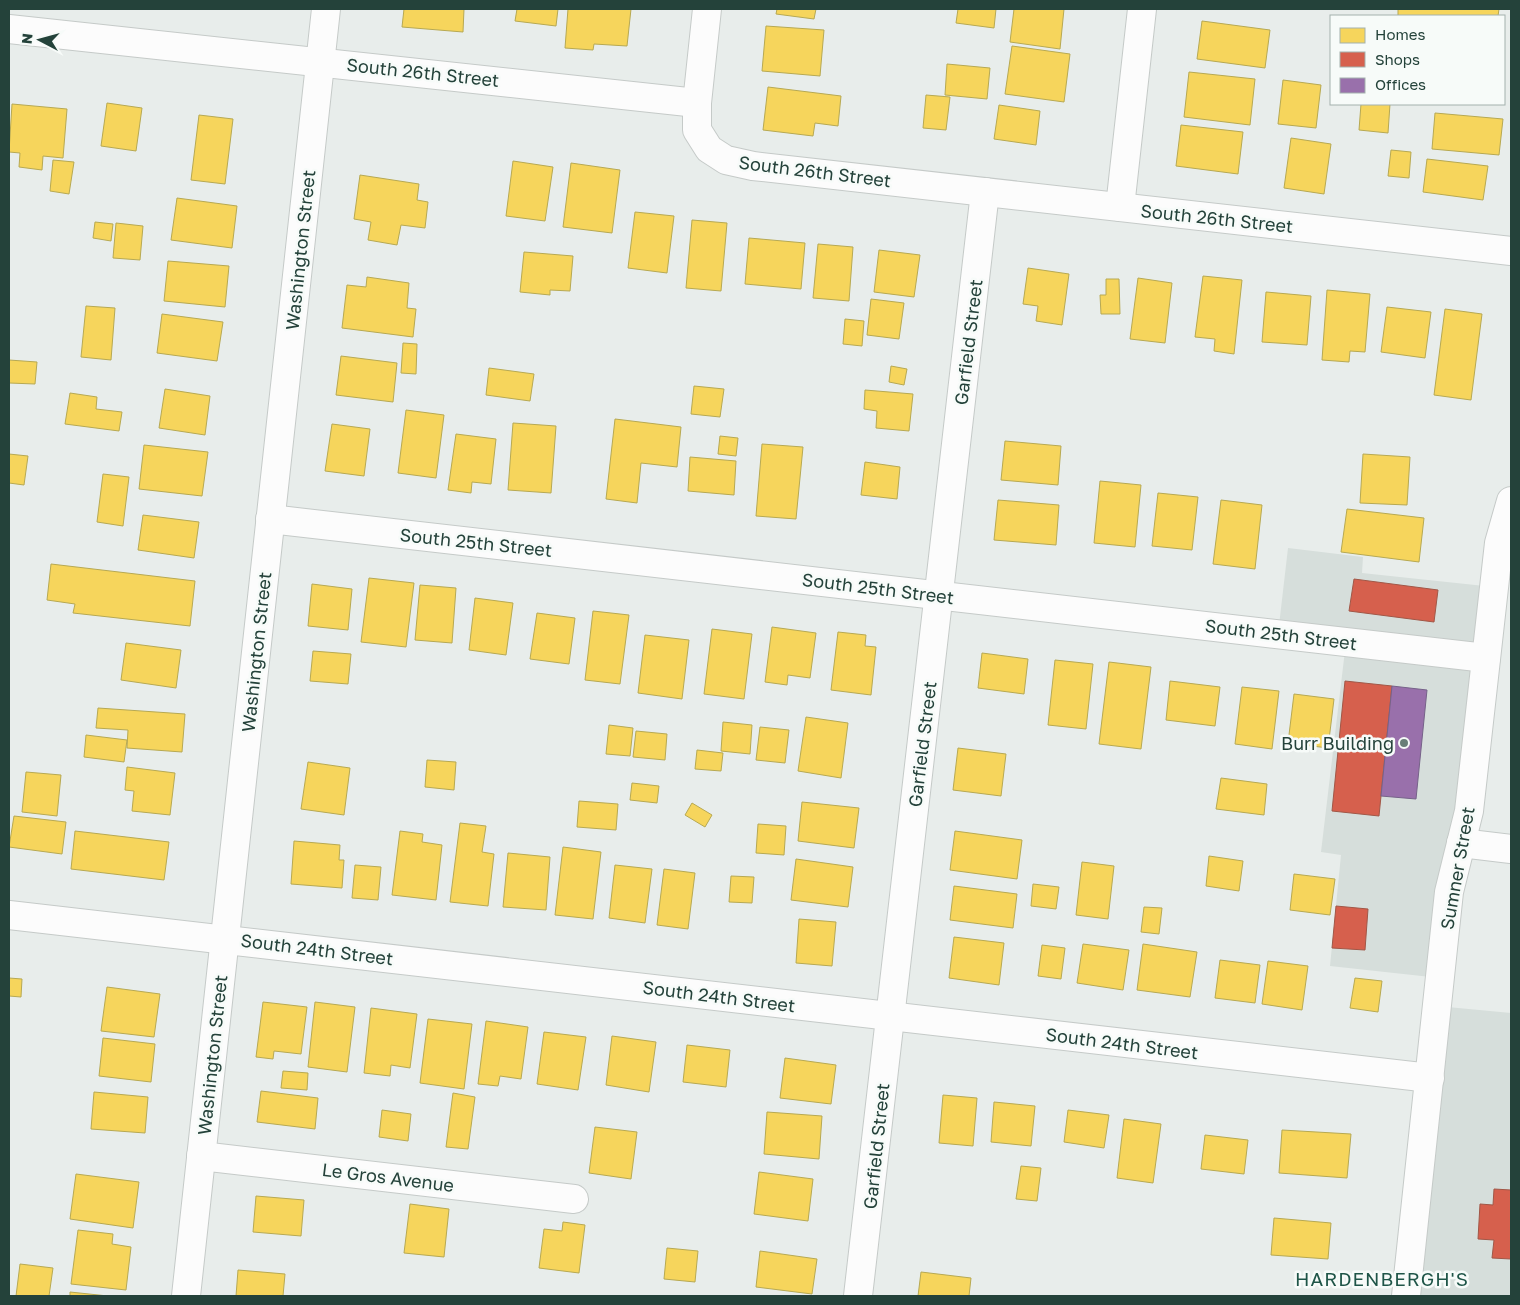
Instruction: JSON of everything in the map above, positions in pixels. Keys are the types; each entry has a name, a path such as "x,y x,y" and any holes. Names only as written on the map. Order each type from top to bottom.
{"street":[{"name":"Washington Street","path":"186,1296 326,9"},
{"path":"697,103 707,9"},
{"path":"1120,207 1142,9"},
{"name":"South 26th Street","path":"9,29 697,103 697,130 709,149 726,160 752,166 1511,251"},
{"name":"Garfield Street","path":"858,1296 985,192"},
{"name":"Sumner Street","path":"1406,1296 1449,892 1469,811 1498,543 1511,500"},
{"name":"South 25th Street","path":"270,519 1486,658"},
{"path":"1461,843 1511,849"},
{"name":"South 24th Street","path":"9,915 224,938 1430,1078"},
{"name":"Le Gros Avenue","path":"202,1156 574,1199"}],"shaded area":[{"path":"1288,548 1363,557 1362,573 1494,587 1440,978 1330,966 1341,855 1321,852 1346,642 1278,634"},
{"path":"1437,1006 1511,1013 1511,1296 1406,1296"}],"building: Homes":[{"path":"404,9 464,9 463,32 402,27"},
{"path":"517,9 558,9 556,26 515,21"},
{"path":"568,9 631,9 627,46 594,44 593,50 565,48"},
{"path":"777,9 816,9 814,19 776,14"},
{"path":"958,9 996,9 994,28 956,23"},
{"path":"1014,9 1064,9 1060,49 1010,42"},
{"path":"1398,9 1499,9 1498,15 1398,15"},
{"path":"1202,21 1270,30 1265,68 1197,59"},
{"path":"766,26 824,30 820,76 762,71"},
{"path":"1012,46 1070,54 1064,102 1005,94"},
{"path":"947,64 990,68 987,99 945,95"},
{"path":"1189,72 1255,79 1250,125 1184,117"},
{"path":"1283,80 1321,85 1316,128 1278,124"},
{"path":"768,87 841,96 838,126 815,123 813,136 763,130"},
{"path":"926,95 950,97 946,130 923,128"},
{"path":"107,103 142,108 136,151 101,146"},
{"path":"12,104 67,109 63,158 43,156 42,170 19,167 20,153 9,152"},
{"path":"999,105 1040,111 1036,145 994,139"},
{"path":"1361,105 1390,105 1388,133 1359,130"},
{"path":"1435,113 1503,119 1499,155 1432,149"},
{"path":"199,115 233,119 225,184 191,180"},
{"path":"1181,125 1243,132 1238,174 1176,166"},
{"path":"1291,138 1331,144 1324,194 1284,188"},
{"path":"1391,150 1411,152 1409,178 1388,176"},
{"path":"1427,159 1488,166 1483,200 1423,192"},
{"path":"53,160 74,162 69,194 50,191"},
{"path":"513,161 553,167 545,221 506,216"},
{"path":"571,163 620,170 612,233 563,227"},
{"path":"360,175 419,184 417,200 428,202 425,228 401,225 397,245 368,240 371,222 354,219"},
{"path":"177,198 237,206 232,248 171,240"},
{"path":"635,212 674,216 667,273 628,268"},
{"path":"692,220 727,223 721,291 686,288"},
{"path":"95,222 113,224 111,241 93,238"},
{"path":"116,223 143,226 140,260 113,258"},
{"path":"749,238 805,243 801,289 745,284"},
{"path":"818,244 853,247 849,301 813,298"},
{"path":"879,250 920,255 914,297 874,292"},
{"path":"524,252 573,256 570,291 550,290 550,295 520,292"},
{"path":"168,261 229,266 225,307 164,301"},
{"path":"1028,268 1069,274 1062,325 1036,321 1038,306 1023,304"},
{"path":"1203,276 1242,280 1234,354 1214,351 1215,339 1195,337"},
{"path":"367,277 409,283 407,308 416,309 413,337 342,328 347,285 366,287"},
{"path":"1138,278 1172,283 1165,343 1130,339"},
{"path":"1106,279 1119,279 1120,314 1101,314 1100,295 1106,295"},
{"path":"1327,290 1370,294 1365,352 1350,351 1349,362 1322,360"},
{"path":"1266,292 1311,296 1307,345 1262,342"},
{"path":"871,299 904,303 899,339 867,335"},
{"path":"86,306 115,308 111,360 81,357"},
{"path":"1387,307 1431,312 1425,358 1381,352"},
{"path":"1445,309 1482,314 1471,400 1434,395"},
{"path":"162,314 223,322 217,361 157,353"},
{"path":"845,319 864,321 862,346 843,344"},
{"path":"403,343 417,344 416,374 401,373"},
{"path":"341,356 397,363 393,402 336,395"},
{"path":"9,360 37,362 35,384 9,383"},
{"path":"891,366 907,369 904,385 889,382"},
{"path":"489,368 534,374 530,401 486,395"},
{"path":"694,386 724,389 720,417 691,414"},
{"path":"165,389 210,396 205,435 159,428"},
{"path":"865,390 913,394 909,431 876,428 877,411 864,409"},
{"path":"70,393 97,397 96,409 122,412 119,431 65,424"},
{"path":"406,410 444,415 436,478 398,473"},
{"path":"615,419 681,427 677,467 641,463 637,503 606,499"},
{"path":"513,423 556,426 551,493 508,490"},
{"path":"332,424 370,429 364,476 325,471"},
{"path":"456,434 496,439 491,484 472,482 471,493 448,490"},
{"path":"720,436 738,438 736,456 718,454"},
{"path":"1005,441 1061,446 1058,485 1001,480"},
{"path":"762,444 803,447 796,519 756,516"},
{"path":"144,445 208,452 202,496 139,489"},
{"path":"9,454 28,456 24,485 9,483"},
{"path":"1363,454 1410,457 1407,505 1360,503"},
{"path":"690,457 736,461 734,495 688,491"},
{"path":"865,462 900,467 897,499 861,495"},
{"path":"103,474 129,477 123,526 97,522"},
{"path":"1100,481 1141,485 1135,547 1094,543"},
{"path":"1158,493 1198,497 1192,550 1152,546"},
{"path":"998,500 1059,505 1056,545 994,540"},
{"path":"1221,500 1262,505 1255,569 1213,564"},
{"path":"1347,509 1424,518 1419,562 1341,552"},
{"path":"143,515 199,522 194,558 138,550"},
{"path":"51,564 195,581 190,626 73,613 75,604 47,600"},
{"path":"369,578 414,583 406,647 361,642"},
{"path":"312,584 352,589 348,630 308,626"},
{"path":"420,585 456,588 452,643 415,640"},
{"path":"475,598 513,603 506,655 469,650"},
{"path":"593,611 629,615 620,684 585,680"},
{"path":"537,613 575,618 569,664 530,659"},
{"path":"772,627 816,633 810,678 788,675 787,685 765,682"},
{"path":"712,629 752,634 744,699 704,694"},
{"path":"838,632 866,635 865,646 876,647 871,695 831,690"},
{"path":"645,635 689,640 682,699 638,693"},
{"path":"126,643 181,650 176,688 121,680"},
{"path":"313,651 351,654 348,684 310,681"},
{"path":"982,653 1028,659 1024,694 978,688"},
{"path":"1055,660 1093,664 1086,729 1048,725"},
{"path":"1109,662 1151,667 1141,749 1099,744"},
{"path":"1170,681 1220,687 1215,726 1166,720"},
{"path":"1242,687 1279,691 1272,749 1235,744"},
{"path":"1294,694 1334,699 1328,748 1288,743"},
{"path":"98,708 185,714 182,752 127,748 128,730 96,728"},
{"path":"806,717 848,723 841,778 798,771"},
{"path":"723,722 752,725 750,754 721,751"},
{"path":"609,725 633,728 630,756 606,754"},
{"path":"760,727 789,730 785,763 756,760"},
{"path":"636,731 667,734 665,760 633,757"},
{"path":"86,735 127,740 124,762 84,757"},
{"path":"958,748 1006,754 1001,796 953,790"},
{"path":"697,750 723,753 721,771 695,769"},
{"path":"427,760 456,762 454,790 425,787"},
{"path":"308,762 350,768 344,815 301,809"},
{"path":"127,767 175,773 170,815 132,811 134,791 125,790"},
{"path":"26,772 61,775 57,816 22,812"},
{"path":"1221,778 1267,784 1264,815 1216,809"},
{"path":"632,783 659,786 657,803 630,800"},
{"path":"579,801 618,804 616,830 577,827"},
{"path":"802,802 859,808 854,848 798,841"},
{"path":"692,803 712,815 705,827 685,815"},
{"path":"14,816 66,822 62,854 9,847"},
{"path":"460,823 486,826 482,852 494,854 488,906 450,902"},
{"path":"758,824 786,826 784,855 756,853"},
{"path":"75,831 169,842 164,880 71,869"},
{"path":"400,831 423,834 422,842 442,845 436,900 392,895"},
{"path":"955,831 1022,840 1017,879 950,870"},
{"path":"294,841 340,845 339,860 344,860 342,888 291,884"},
{"path":"563,847 601,852 593,919 555,915"},
{"path":"508,853 550,857 546,910 503,907"},
{"path":"1209,856 1243,861 1239,891 1206,886"},
{"path":"796,859 853,867 848,907 791,900"},
{"path":"1082,862 1114,866 1108,919 1076,915"},
{"path":"355,865 381,867 378,900 352,898"},
{"path":"615,865 652,869 645,923 609,918"},
{"path":"664,869 695,873 688,929 657,925"},
{"path":"1294,874 1335,879 1330,915 1290,910"},
{"path":"731,876 754,877 752,903 729,902"},
{"path":"1033,884 1059,887 1056,909 1031,906"},
{"path":"954,886 1017,894 1013,928 950,920"},
{"path":"1144,907 1162,908 1159,934 1141,932"},
{"path":"799,919 836,922 832,966 796,963"},
{"path":"954,937 1004,943 999,985 949,978"},
{"path":"1083,944 1129,950 1123,990 1077,983"},
{"path":"1143,944 1197,952 1190,997 1137,990"},
{"path":"1042,945 1065,948 1061,979 1038,976"},
{"path":"1220,960 1260,965 1255,1003 1215,998"},
{"path":"1268,961 1308,966 1302,1010 1262,1004"},
{"path":"9,978 22,979 21,997 9,996"},
{"path":"1355,978 1382,981 1378,1012 1350,1008"},
{"path":"107,987 160,994 154,1037 101,1031"},
{"path":"263,1002 307,1007 301,1054 274,1051 273,1059 256,1057"},
{"path":"315,1002 355,1007 347,1072 308,1067"},
{"path":"371,1008 417,1014 410,1068 391,1065 390,1076 364,1073"},
{"path":"428,1019 472,1024 464,1089 420,1083"},
{"path":"486,1021 528,1027 521,1079 500,1076 498,1086 478,1084"},
{"path":"544,1032 586,1037 578,1090 537,1084"},
{"path":"612,1036 656,1042 649,1092 606,1085"},
{"path":"103,1038 155,1044 151,1082 99,1076"},
{"path":"687,1045 730,1050 726,1087 683,1082"},
{"path":"785,1058 836,1065 831,1104 780,1098"},
{"path":"283,1071 308,1073 307,1090 281,1088"},
{"path":"261,1091 318,1098 315,1129 257,1122"},
{"path":"94,1092 148,1097 145,1133 91,1129"},
{"path":"453,1093 475,1097 468,1149 446,1147"},
{"path":"943,1095 977,1098 973,1146 939,1143"},
{"path":"994,1102 1035,1106 1031,1146 991,1142"},
{"path":"382,1110 411,1114 408,1141 379,1137"},
{"path":"1068,1110 1109,1115 1104,1148 1064,1142"},
{"path":"767,1112 822,1116 819,1159 764,1154"},
{"path":"1124,1119 1161,1124 1153,1183 1117,1178"},
{"path":"595,1127 637,1132 631,1179 589,1173"},
{"path":"1282,1130 1351,1134 1347,1178 1279,1173"},
{"path":"1205,1135 1248,1140 1244,1174 1201,1169"},
{"path":"1021,1166 1041,1168 1037,1201 1016,1199"},
{"path":"759,1172 813,1179 808,1221 754,1214"},
{"path":"76,1174 139,1182 133,1228 70,1219"},
{"path":"256,1196 304,1200 301,1236 253,1232"},
{"path":"410,1204 449,1209 444,1257 404,1253"},
{"path":"1274,1218 1331,1223 1328,1259 1271,1255"},
{"path":"563,1222 585,1225 579,1273 539,1268 544,1229 562,1231"},
{"path":"78,1230 113,1234 112,1244 131,1247 126,1290 71,1284"},
{"path":"667,1248 698,1251 695,1282 664,1279"},
{"path":"760,1251 817,1259 812,1294 756,1287"},
{"path":"20,1264 53,1268 49,1296 16,1296"},
{"path":"238,1270 285,1274 283,1296 236,1296"},
{"path":"921,1272 971,1278 969,1296 918,1296"},
{"path":"70,1292 108,1296 70,1296"}],"building: Shops":[{"path":"1354,579 1438,590 1434,622 1349,611"},
{"path":"1345,681 1392,686 1379,816 1332,811"},
{"path":"1336,906 1368,909 1365,950 1332,948"},
{"path":"1494,1189 1511,1190 1511,1259 1492,1258 1494,1240 1478,1239 1480,1204 1493,1205"}],"building: Offices":[{"name":"Burr Building","path":"1392,686 1427,690 1416,799 1381,796"}],"place":[{"name":"Burr Building","path":"1404,743"}],"district":[{"name":"HARDENBERGH'S","path":"1382,1278"}]}
